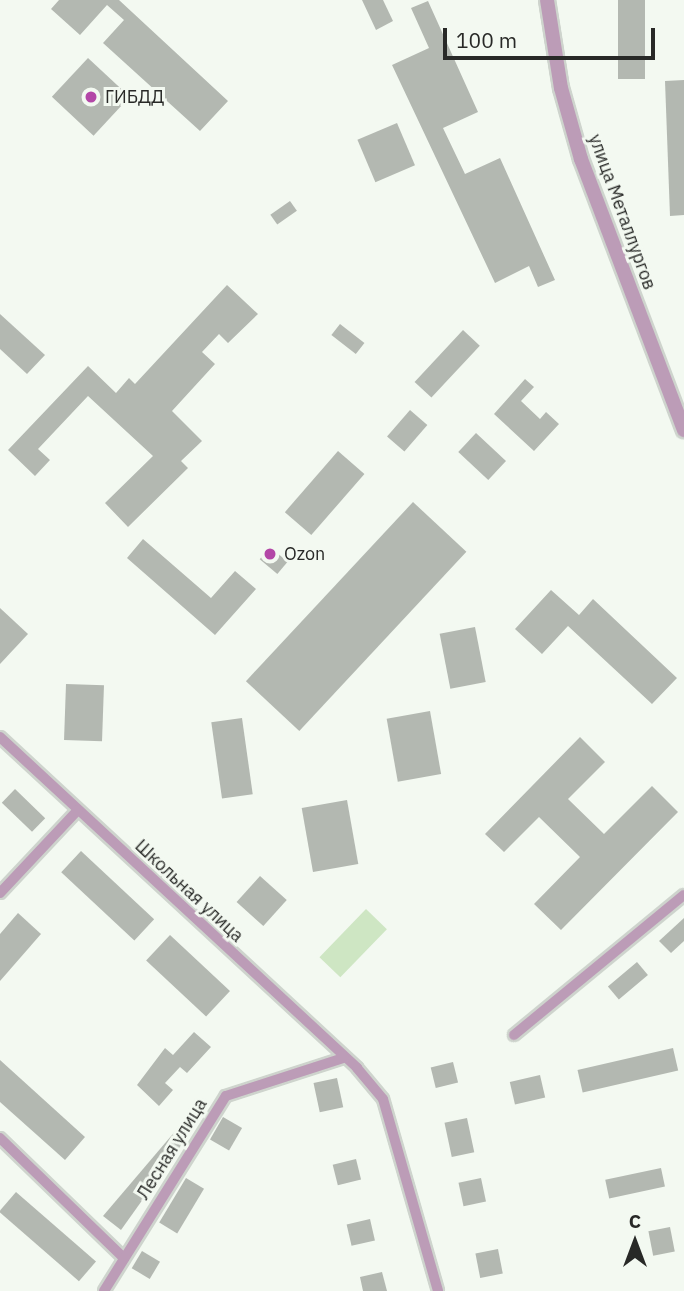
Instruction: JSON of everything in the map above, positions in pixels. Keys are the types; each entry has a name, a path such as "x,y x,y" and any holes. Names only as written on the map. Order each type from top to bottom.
{"street":[{"name":"улица Металлургов","path":"547,0 561,88 582,159 684,430"},
{"name":"Школьная улица","path":"0,737 357,1068 383,1099 396,1132 439,1291"},
{"path":"0,892 78,810"},
{"path":"514,1035 684,895"},
{"name":"Лесная улица","path":"104,1291 226,1096 344,1058"},
{"path":"0,1138 124,1258"}],"green space":[{"path":"366,909 387,929 340,977 319,957"}],"building":[{"path":"59,0 119,0 228,101 200,131 103,43 124,20 107,5 80,35 51,9"},
{"path":"362,0 383,0 393,21 376,30"},
{"path":"618,0 645,0 645,79 618,79"},
{"path":"428,1 478,112 443,128 465,174 500,158 555,280 538,287 529,266 495,283 392,65 429,48 411,8"},
{"name":"ГИБДД","path":"88,58 130,97 94,136 52,97"},
{"path":"684,80 684,215 670,216 665,81"},
{"path":"397,123 415,165 375,182 357,140"},
{"path":"290,201 297,211 277,225 270,215"},
{"path":"227,285 258,314 228,343 219,334 202,352 215,364 172,411 202,441 181,461 188,468 128,527 105,503 153,456 88,396 38,449 50,460 35,476 8,450 88,366 116,393 129,378 135,384"},
{"path":"0,314 45,355 27,374 0,349"},
{"path":"340,324 364,343 356,354 331,335"},
{"path":"463,330 480,346 431,398 415,382"},
{"path":"525,379 534,387 521,401 540,419 546,412 559,424 534,451 494,414"},
{"path":"410,410 427,425 404,452 387,436"},
{"path":"476,433 506,461 488,480 458,452"},
{"path":"338,451 364,474 311,535 285,512"},
{"path":"413,502 466,552 299,731 246,681"},
{"path":"143,539 211,598 235,571 256,589 215,635 127,558"},
{"path":"270,547 288,562 277,574 260,559"},
{"path":"551,590 579,615 593,599 677,678 652,704 568,626 542,654 515,629"},
{"path":"0,608 28,634 0,664"},
{"path":"475,627 486,682 450,689 440,634"},
{"path":"66,684 104,685 102,741 64,740"},
{"path":"430,711 441,774 398,782 387,719"},
{"path":"242,718 253,794 222,799 211,722"},
{"path":"580,737 605,762 568,799 604,834 652,786 678,812 561,930 534,904 580,857 539,817 504,852 485,834"},
{"path":"15,789 45,818 32,832 2,803"},
{"path":"347,800 358,864 313,872 302,808"},
{"path":"81,851 154,919 134,940 61,872"},
{"path":"260,876 287,900 263,926 237,902"},
{"path":"18,913 41,934 0,981 0,934"},
{"path":"684,918 684,941 671,953 659,941"},
{"path":"170,935 230,991 206,1017 146,961"},
{"path":"637,962 648,975 619,999 608,986"},
{"path":"194,1032 211,1047 187,1073 180,1067 165,1083 173,1090 159,1106 137,1085 165,1048 173,1055"},
{"path":"673,1048 678,1070 583,1092 578,1070"},
{"path":"0,1060 85,1137 65,1160 0,1102"},
{"path":"453,1062 458,1082 436,1088 431,1068"},
{"path":"540,1075 545,1097 515,1104 510,1082"},
{"path":"337,1078 343,1107 320,1112 314,1083"},
{"path":"223,1117 242,1128 229,1151 210,1140"},
{"path":"467,1118 474,1152 452,1157 445,1123"},
{"path":"183,1122 193,1129 121,1230 103,1216"},
{"path":"356,1159 361,1179 338,1185 333,1165"},
{"path":"661,1168 665,1187 609,1198 605,1180"},
{"path":"186,1178 204,1189 177,1233 159,1223"},
{"path":"481,1178 486,1201 463,1206 459,1183"},
{"path":"16,1192 96,1262 79,1281 0,1213"},
{"path":"370,1219 375,1240 352,1246 347,1224"},
{"path":"670,1227 675,1252 653,1256 648,1231"},
{"path":"498,1249 503,1274 480,1278 475,1253"},
{"path":"142,1251 160,1262 150,1279 132,1268"},
{"path":"382,1272 387,1291 363,1291 360,1277"}],"place":[{"name":"ГИБДД","path":"91,97"},
{"name":"Ozon","path":"270,554"}]}
